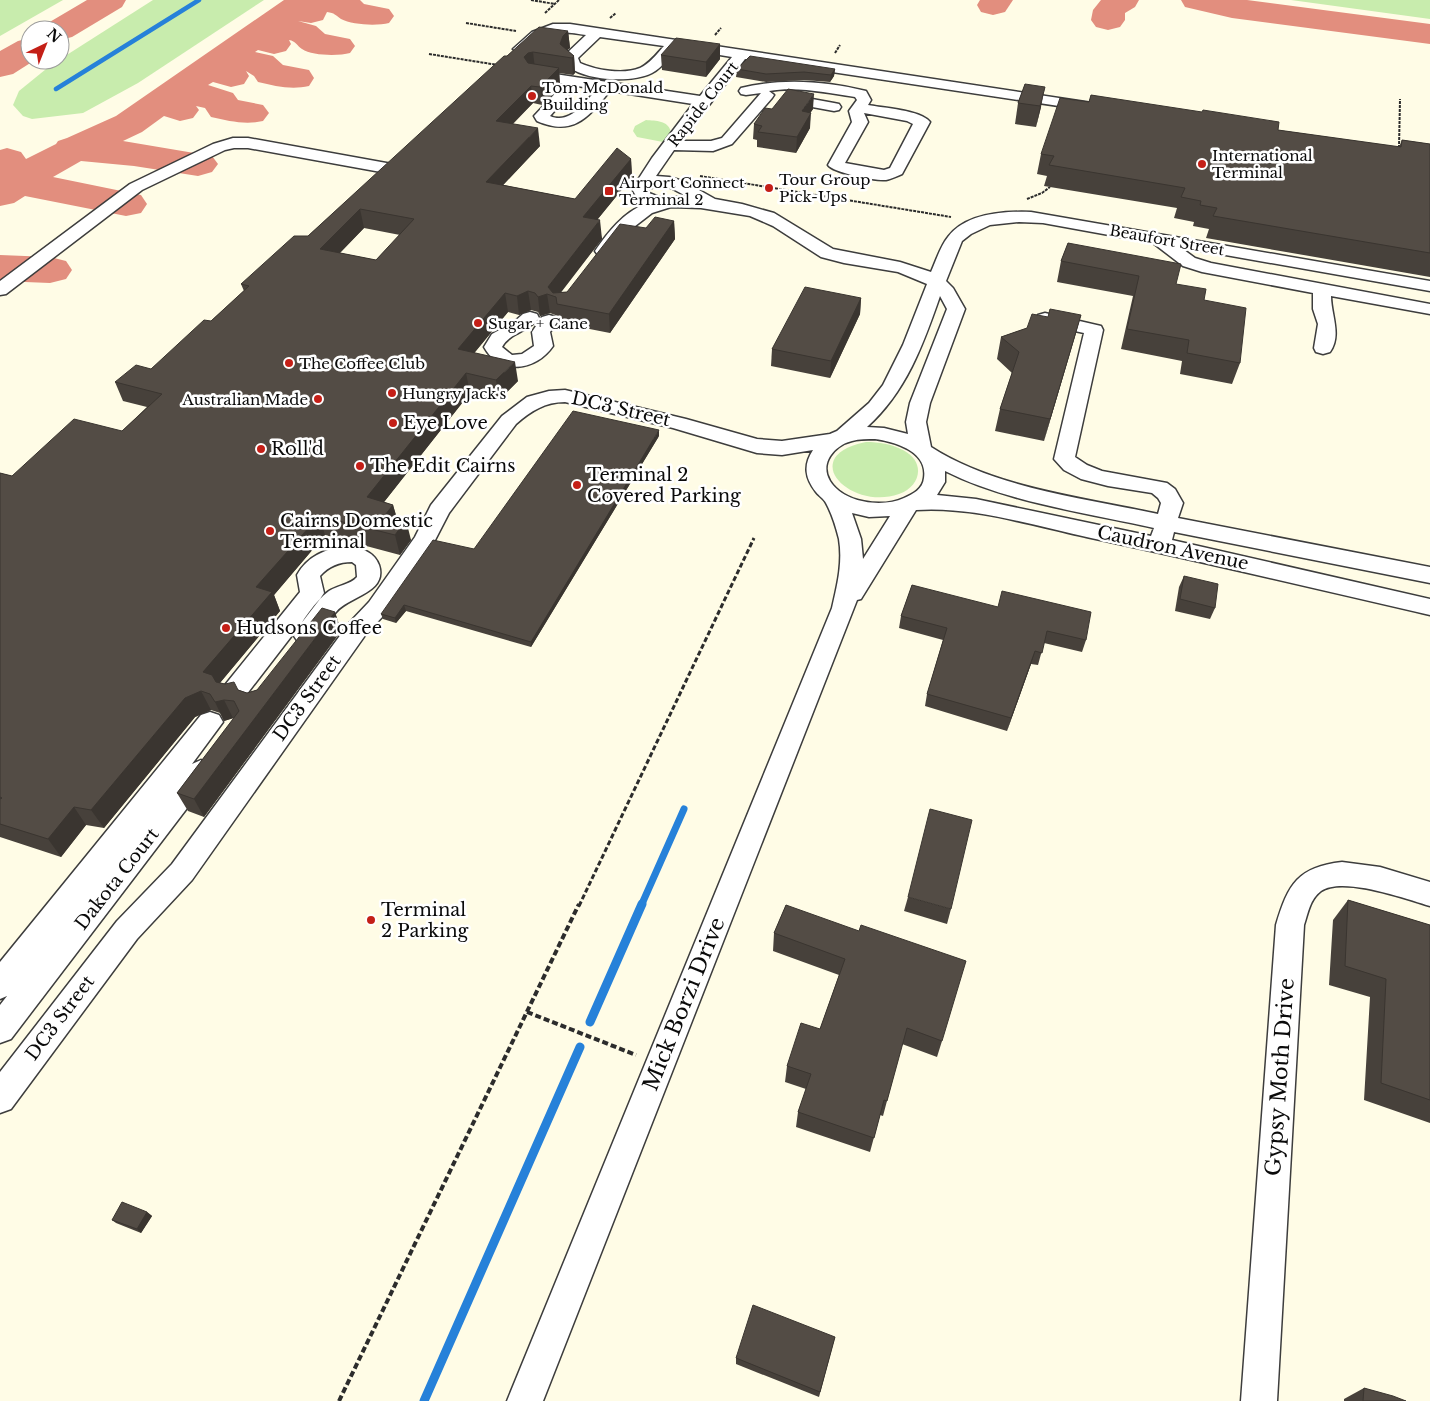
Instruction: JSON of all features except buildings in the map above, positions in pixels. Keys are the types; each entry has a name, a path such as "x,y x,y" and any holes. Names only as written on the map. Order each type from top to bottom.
{"street":[{"path":"502,65 541,30 554,28 741,55 874,93 1106,109"},
{"path":"596,33 571,57 570,61 575,67 617,75 633,75 648,70 673,44"},
{"name":"Rapide Court","path":"667,203 648,207 631,218 591,255 625,203 642,187 647,177 689,119 741,55"},
{"path":"535,75 703,101"},
{"path":"574,81 542,118 564,123 576,120 607,86"},
{"path":"746,91 777,84 822,87 858,93 863,96 874,93 922,122 896,171 885,174 842,168 836,165 860,122 856,112 874,93"},
{"path":"716,86 834,107"},
{"path":"668,149 713,146 727,141 767,95"},
{"path":"671,116 689,119"},
{"path":"0,290 136,187 225,145 248,143 392,169"},
{"name":"Rapide Court","path":"668,149 668,176"},
{"path":"377,182 406,156"},
{"path":"713,204 695,195 668,176 642,187 642,196 646,199 667,203 713,204 748,211 774,219 827,253 912,271 937,282 947,292 956,309 920,403 916,422 924,451 932,462 935,471 935,480 931,489 924,497 911,504 890,510 850,505 834,497 820,483 815,467 818,457 825,448 879,403 889,390 910,349 937,282"},
{"name":"Beaufort Street","path":"937,282 950,248 955,239 967,228 980,221 1010,216 1043,218 1430,286"},
{"path":"1160,239 1189,262 1208,268 1430,309"},
{"path":"889,266 923,259 950,248"},
{"path":"1322,290 1322,309 1327,324 1323,348"},
{"path":"1035,317 1094,330 1064,459 1082,472 1152,486 1162,490 1172,503 1163,534"},
{"path":"530,318 523,326 498,338 492,347 498,356 522,360 537,355 544,346 542,332 549,321"},
{"name":"DC3 Street","path":"0,1098 127,930 182,872 358,628 377,608 425,539 439,510 509,420 520,410 531,402 547,397 565,396 679,423 757,446 782,448 839,438"},
{"path":"839,438 875,433 908,441 924,451"},
{"name":"Caudron Avenue","path":"924,451 960,470 999,485 1163,534 1430,606"},
{"name":"Mick Borzi Drive","path":"525,1401 844,608 852,575 852,556 846,525 834,497"},
{"name":"Caudron Avenue","path":"911,504 940,502 976,506 1430,575"},
{"name":"Mick Borzi Drive","path":"844,608 911,504"},
{"path":"234,692 312,593 308,575 311,568 326,558 335,555 354,555 362,559 368,564 369,571 368,578 363,586 335,598 292,654"},
{"name":"Dakota Court","path":"0,985 222,726 0,1029"},
{"name":"Gypsy Moth Drive","path":"1259,1401 1290,924 1295,907 1301,894 1309,885 1338,873 1357,875 1430,894"}],"path":[{"path":"530,0 555,4"},
{"path":"466,24 524,32 533,36"},
{"path":"430,54 502,65"},
{"path":"1399,154 1400,99"},
{"path":"668,176 948,218 956,217"},
{"path":"1022,201 1042,193 1050,187"},
{"path":"339,1401 754,538"},
{"path":"527,1012 660,1064"}],"green space":[{"path":"0,0 63,0 28,20 20,20 20,25 0,36"},
{"path":"153,0 264,0 138,83 83,113 32,119 23,116 13,105 19,91 45,70 70,70 70,53"},
{"path":"1291,0 1430,0 1430,19"},
{"path":"646,120 661,122 667,125 671,132 663,142 637,137 633,131 635,126"},
{"path":"866,442 889,445 903,450 910,455 918,467 916,480 912,485 899,494 881,497 863,495 849,489 838,480 833,469 835,458 845,449"}],"waterway":[{"path":"56,89 199,0"},
{"path":"641,906 684,809"},
{"path":"590,1022 642,904"},
{"path":"424,1401 580,1047"}],"taxiway":[{"path":"70,24 110,0"},
{"path":"300,4 306,0"},
{"path":"993,5 997,0"},
{"path":"1108,20 1110,10 1123,0"},
{"path":"1197,0 1232,8 1430,34"},
{"path":"300,4 317,2 337,3 347,6 353,12 377,16"},
{"path":"76,149 129,124 300,4"},
{"path":"300,4 311,13"},
{"path":"274,44 264,40 259,33 281,30 297,31 304,33 314,42 338,46"},
{"path":"0,66 20,54"},
{"path":"231,76 221,72 215,64 237,61 254,62 267,68 271,74 296,78"},
{"path":"180,110 169,104 167,98 187,95 207,96 220,101 224,109 250,113"},
{"path":"22,180 51,161 76,149"},
{"path":"76,149 134,154 198,164"},
{"path":"7,160 16,176 22,180"},
{"path":"0,194 22,180"},
{"path":"22,180 31,185 126,204"},
{"path":"0,268 50,270"}],"place":[{"name":"Tom McDonald Building","path":"532,96"},
{"name":"International Terminal","path":"1202,164"},
{"name":"Tour Group Pick-Ups","path":"769,188"},
{"name":"Airport Connect Terminal 2","path":"609,191"},
{"name":"Sugar + Cane","path":"478,323"},
{"name":"The Coffee Club","path":"289,363"},
{"name":"Hungry Jack's","path":"392,393"},
{"name":"Australian Made","path":"318,399"},
{"name":"Eye Love","path":"393,423"},
{"name":"Roll'd","path":"261,449"},
{"name":"The Edit Cairns","path":"360,466"},
{"name":"Terminal 2 Covered Parking","path":"577,485"},
{"name":"Cairns Domestic Terminal","path":"270,531"},
{"name":"Hudsons Coffee","path":"226,628"},
{"name":"Terminal 2 Parking","path":"371,920"}]}
